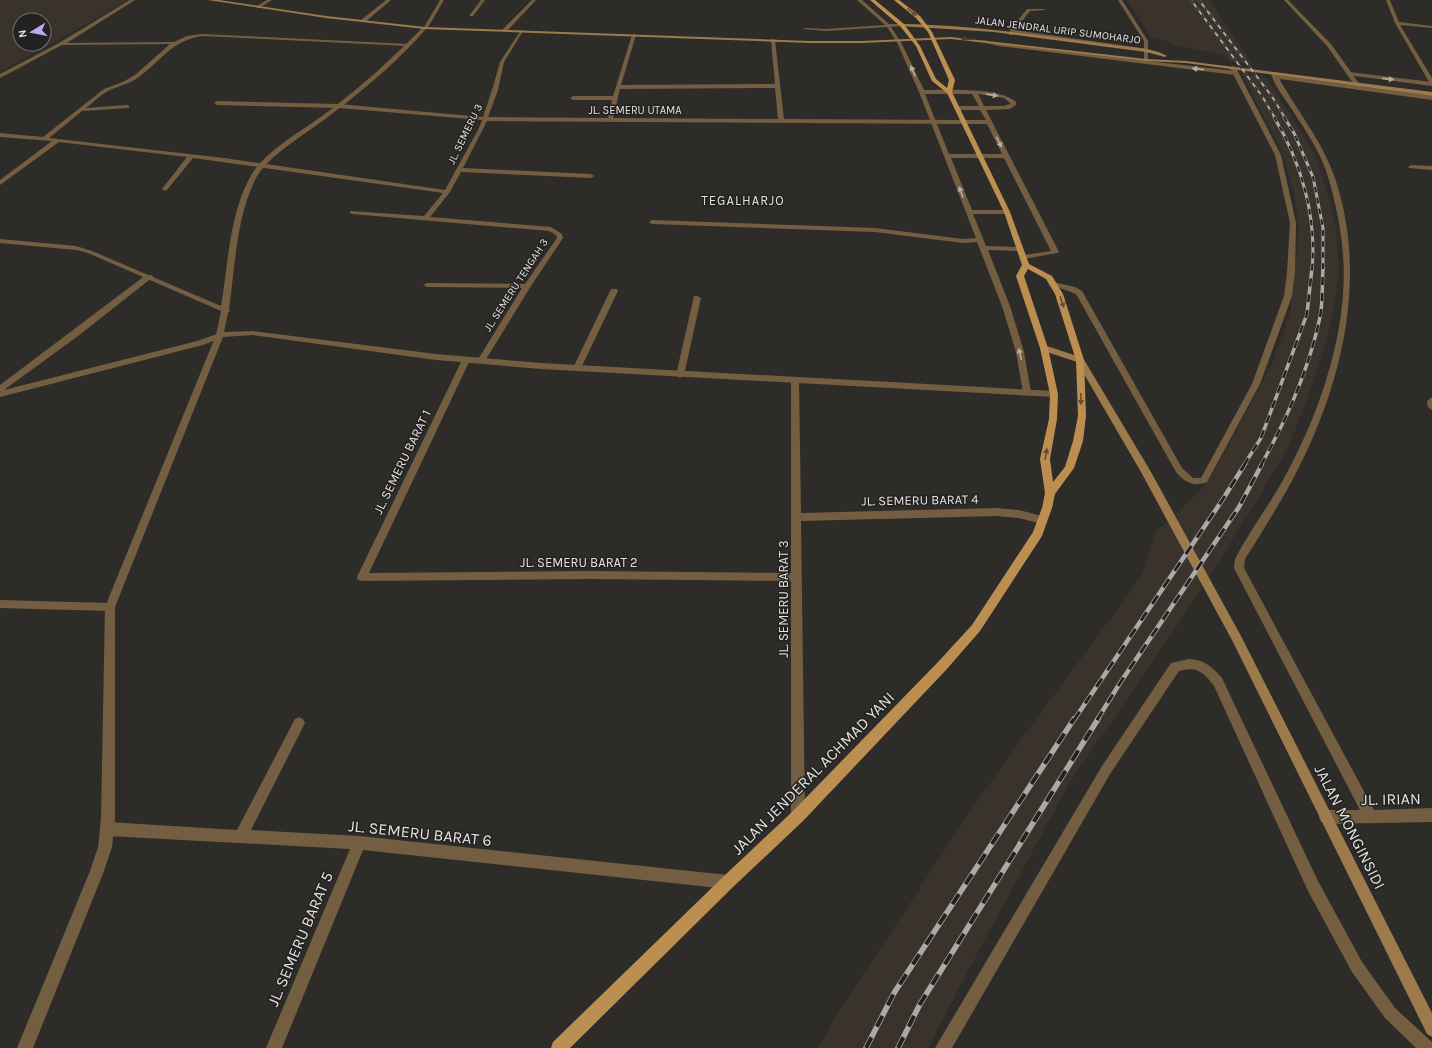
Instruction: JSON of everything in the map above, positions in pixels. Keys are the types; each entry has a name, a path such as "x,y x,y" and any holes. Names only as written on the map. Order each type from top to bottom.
{"main road":[{"name":"JALAN JENDRAL URIP SUMOHARJO","path":"210,0 425,28 773,40 862,42 933,38 980,41"},
{"path":"872,0 902,25 913,39 934,80 949,92 1007,212 1025,261 1048,278 1052,284"},
{"path":"896,0 926,25 952,80 949,92"},
{"name":"JALAN JENDRAL URIP SUMOHARJO","path":"902,25 926,25 1012,32 1146,50 1186,62 1274,75"},
{"path":"1083,54 1086,42"},
{"name":"JALAN JENDRAL URIP SUMOHARJO","path":"1146,61 1186,62"},
{"path":"1311,80 1432,94"},
{"name":"JALAN JENDERAL ACHMAD YANI","path":"559,1048 728,882 798,816 942,666 976,628 1038,533 1047,508 1050,493 1045,460 1054,419 1054,394 1044,348 1020,276 1025,261"},
{"name":"JALAN JENDERAL ACHMAD YANI","path":"1050,493 1069,468 1078,440 1082,416 1080,360 1059,294 1052,284"},
{"path":"1044,348 1080,360"},
{"name":"JALAN MONGINSIDI","path":"1080,360 1146,472 1237,640 1432,1030"}],"street":[{"path":"0,76 61,44 133,0"},
{"path":"256,7 270,0"},
{"path":"363,21 389,0"},
{"path":"25,1048 97,871 105,846 108,829 110,607 220,335 226,311 237,232 243,203 252,180 262,164 337,107 408,45 425,28 442,0"},
{"path":"471,15 483,0"},
{"path":"505,30 534,0"},
{"path":"859,0 888,26 898,40 922,92 1006,306 1020,352 1027,392"},
{"path":"1120,0 1146,41 1146,61"},
{"path":"1286,0 1329,45 1360,88"},
{"path":"1388,0 1397,23 1432,83"},
{"path":"1012,32 1029,10 1044,10"},
{"path":"1397,23 1432,27"},
{"path":"805,29 826,30 902,25"},
{"name":"JL. SEMERU 3","path":"425,219 447,192 460,170 486,119 501,66 521,31"},
{"path":"44,139 83,110 106,90 125,83 136,76 175,43 189,37 202,35 408,45"},
{"path":"610,120 618,87 634,35"},
{"path":"773,40 781,121"},
{"path":"980,41 999,45 1235,70 1278,155 1284,175 1293,223 1291,272 1288,296 1256,384 1204,480 1193,482 1182,474 1157,433 1079,294 1072,289 1052,284"},
{"path":"61,44 175,43"},
{"path":"1349,74 1432,83"},
{"path":"1274,75 1432,98"},
{"path":"1274,75 1317,148 1332,178 1342,213 1347,245 1346,298 1340,338 1331,377 1314,424 1287,480 1240,559 1239,568 1242,577 1370,816"},
{"path":"618,87 778,86"},
{"path":"922,92 974,92 1006,97 1013,102 1013,105 1010,108 957,108"},
{"path":"974,92 1055,252 1025,261"},
{"path":"573,98 615,98"},
{"name":"JL. SEMERU UTAMA","path":"217,103 337,107 486,119 989,122"},
{"path":"83,110 127,107"},
{"path":"0,135 58,140 262,164 447,192"},
{"path":"0,183 58,140"},
{"path":"165,189 191,156"},
{"path":"947,156 1006,156"},
{"path":"1411,167 1432,168"},
{"path":"460,170 591,176"},
{"path":"352,212 425,219"},
{"path":"969,212 1007,212"},
{"name":"JL. SEMERU TENGAH 3","path":"425,219 556,231 560,238 527,286 481,361"},
{"path":"652,222 875,230 963,241 980,240"},
{"path":"0,241 76,248 90,252 226,311"},
{"path":"984,248 1020,249"},
{"path":"0,389 149,277"},
{"path":"427,284 527,286"},
{"path":"577,368 614,291"},
{"path":"680,375 697,298"},
{"path":"0,394 200,343 220,335 253,333 391,352 466,360 680,375 1054,394"},
{"name":"JL. SEMERU BARAT 1","path":"362,576 466,360"},
{"name":"JL. SEMERU BARAT 3","path":"795,381 798,816"},
{"path":"1432,400 1432,406"},
{"name":"JL. SEMERU BARAT 4","path":"797,516 997,512 1019,514 1042,520"},
{"name":"JL. SEMERU BARAT 2","path":"362,576 591,575 797,577"},
{"path":"0,604 110,607"},
{"path":"943,1048 1106,770 1176,667 1187,663 1197,664 1209,670 1218,682 1313,886 1356,967 1390,1013 1427,1048"},
{"path":"241,836 300,723"},
{"name":"JL. IRIAN","path":"1326,817 1432,815"},
{"name":"JL. SEMERU BARAT 6","path":"108,829 359,843 728,882"},
{"name":"JL. SEMERU BARAT 5","path":"274,1048 359,843"}],"shaded area":[{"path":"0,0 130,0 52,43 52,12 12,12 12,52 36,52 0,72"},
{"path":"1128,0 1211,0 1220,16 1253,64 1230,61 1225,55 1173,45 1171,42 1151,38"},
{"path":"1242,74 1266,77 1316,157 1328,195 1336,229 1339,273 1332,320 1315,378 1289,446 1250,512 1183,617 1070,782 928,1048 818,1048 839,1011 971,810 1133,588 1142,574 1156,532 1200,490 1211,477 1273,362 1291,309 1299,227 1293,188 1281,150"}],"railway":[{"path":"1191,0 1262,96 1275,118"},
{"path":"1199,0 1273,98 1285,118"},
{"path":"1274,117 1292,152 1305,190 1312,229 1312,269"},
{"path":"1284,117 1294,133 1313,177 1323,228 1323,268"},
{"path":"1244,465 1261,438 1307,314 1312,268"},
{"path":"1261,465 1280,430 1310,356 1321,311 1323,268"},
{"path":"1074,720 1245,464"},
{"path":"1097,720 1120,683 1239,507 1262,464"},
{"path":"866,1048 894,993 1074,719"},
{"path":"898,1048 920,1004 1098,719"}],"district":[{"name":"TEGALHARJO","path":"743,200"}]}
